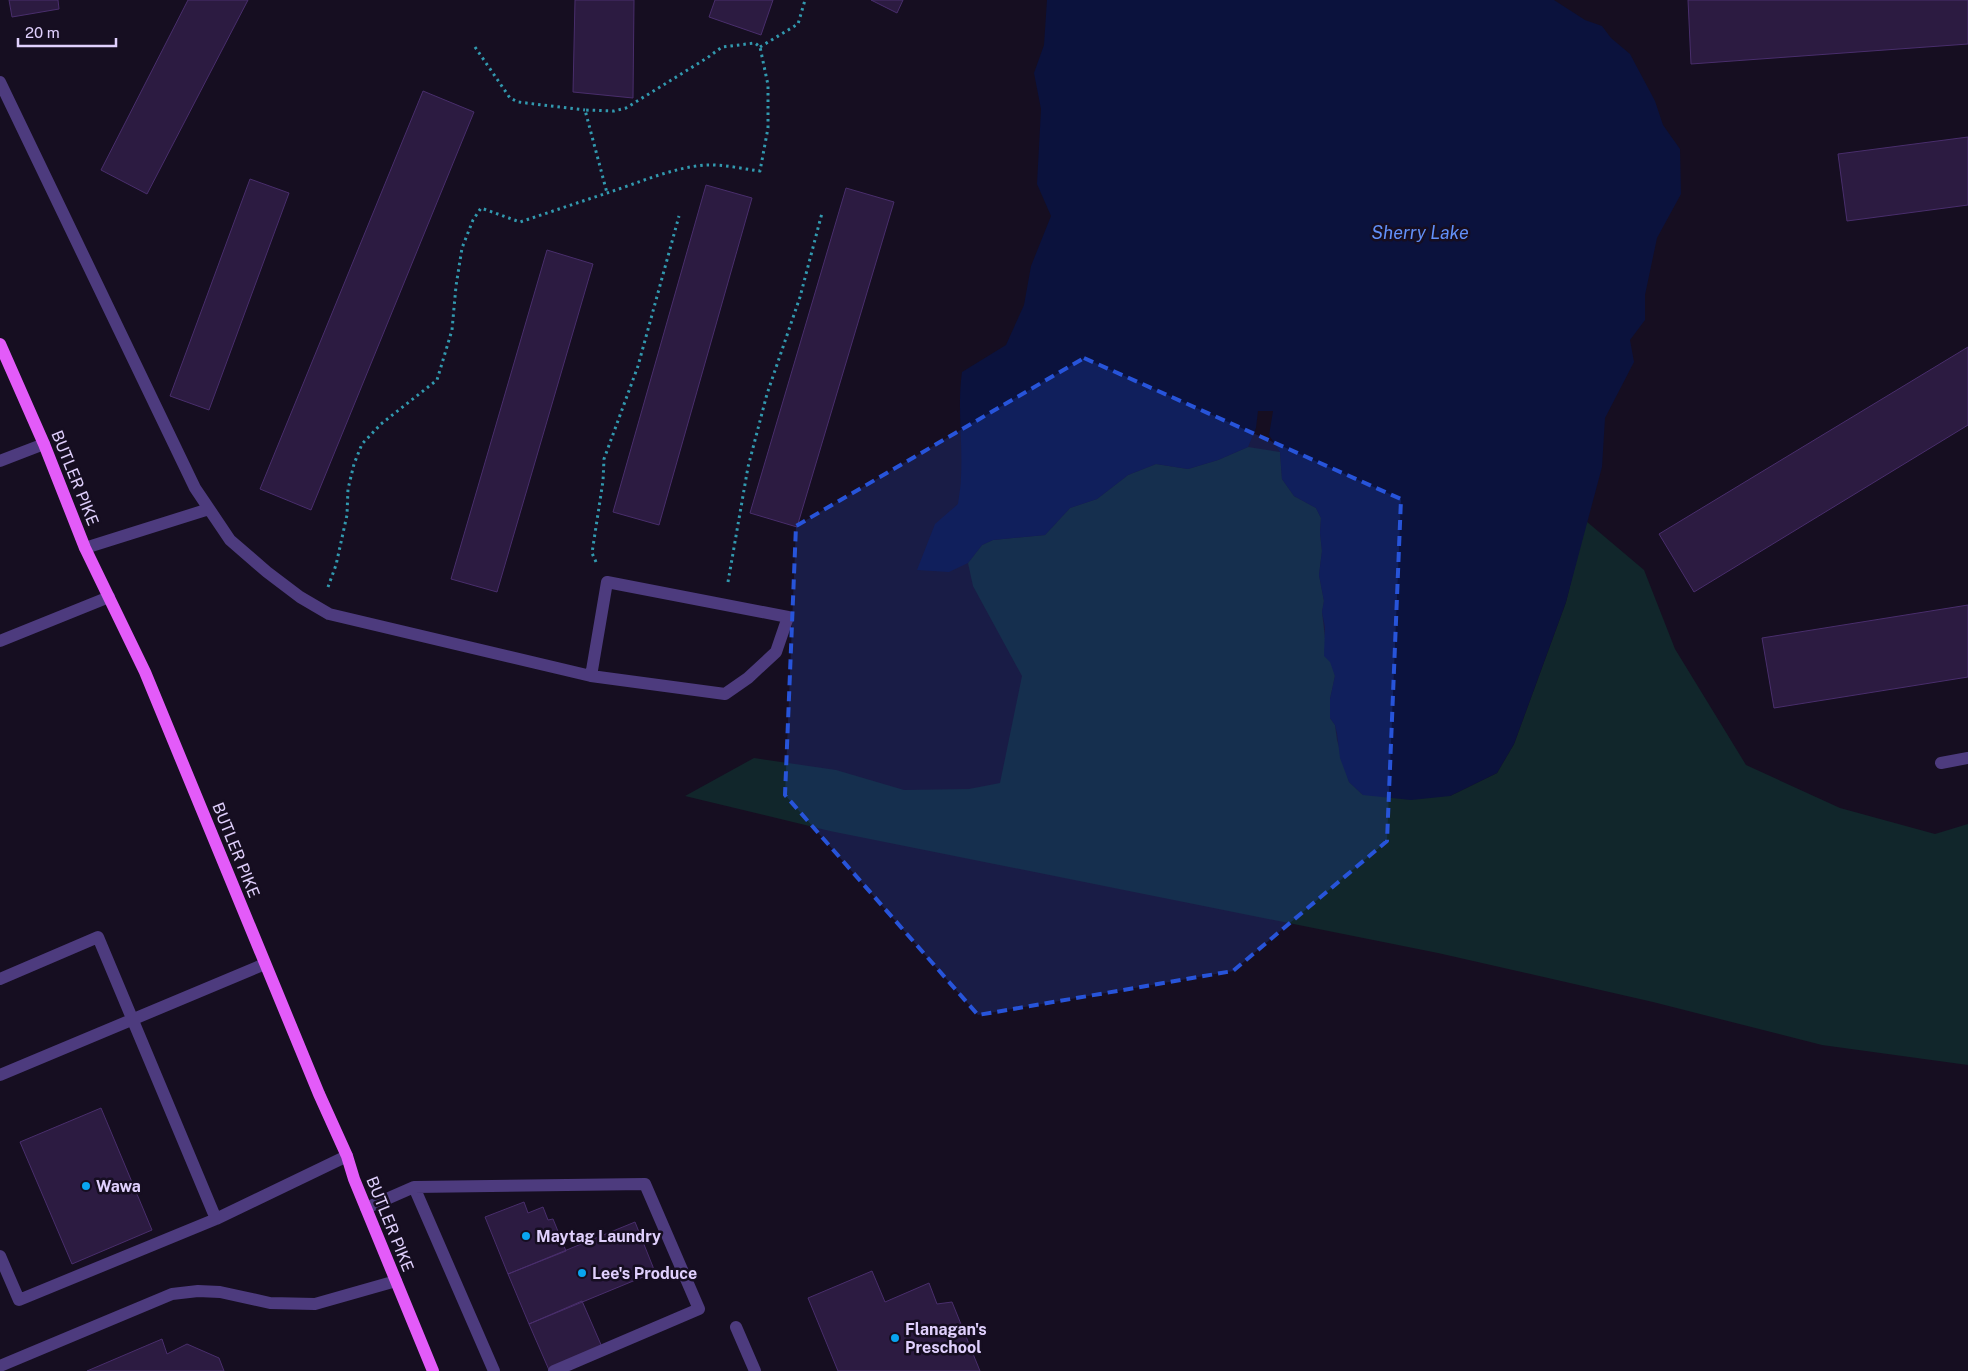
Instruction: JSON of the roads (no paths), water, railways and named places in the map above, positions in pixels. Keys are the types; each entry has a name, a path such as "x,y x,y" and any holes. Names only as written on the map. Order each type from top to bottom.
{"main road":[{"name":"BUTLER PIKE","path":"0,344 44,444 85,548 145,672 265,964 347,1156 366,1208 433,1371"}],"lane":[{"path":"0,82 6,107 195,488 230,540 300,597 329,614 591,676 725,694 748,678 776,652 788,617 607,582 591,676"},
{"path":"0,461 44,444"},
{"path":"85,548 209,509"},
{"path":"0,641 108,596"},
{"path":"1941,763 1968,758"},
{"path":"0,979 98,937 216,1219"},
{"path":"0,1075 265,964"},
{"path":"0,1256 19,1300 216,1219 347,1156"},
{"path":"366,1208 414,1187 645,1184 699,1309 554,1371"},
{"path":"414,1187 494,1371"},
{"path":"0,1366 172,1294 198,1291 220,1292 270,1303 315,1304 396,1281"},
{"path":"736,1328 755,1371"}],"water":[{"name":"Sherry Lake","path":"1047,0 1554,0 1585,20 1602,26 1611,38 1630,54 1655,101 1663,125 1680,149 1681,194 1657,238 1645,295 1645,320 1630,340 1634,362 1605,418 1602,467 1566,602 1514,744 1497,773 1450,796 1411,800 1363,795 1349,782 1340,758 1335,725 1330,718 1330,699 1335,676 1330,662 1324,656 1325,627 1322,612 1324,601 1319,575 1322,551 1321,518 1316,508 1294,496 1282,479 1280,452 1269,435 1273,411 1258,411 1256,428 1248,447 1218,460 1188,469 1156,464 1128,475 1097,499 1070,508 1045,535 993,540 982,545 968,563 949,572 917,570 935,524 958,504 961,480 960,398 962,372 1006,345 1024,305 1031,266 1051,216 1037,184 1041,109 1034,73 1044,45"}],"place":[{"name":"Wawa","path":"86,1186"},
{"name":"Maytag Laundry","path":"526,1236"},
{"name":"Lee's Produce","path":"582,1273"},
{"name":"Flanagan's Preschool","path":"895,1338"}]}
